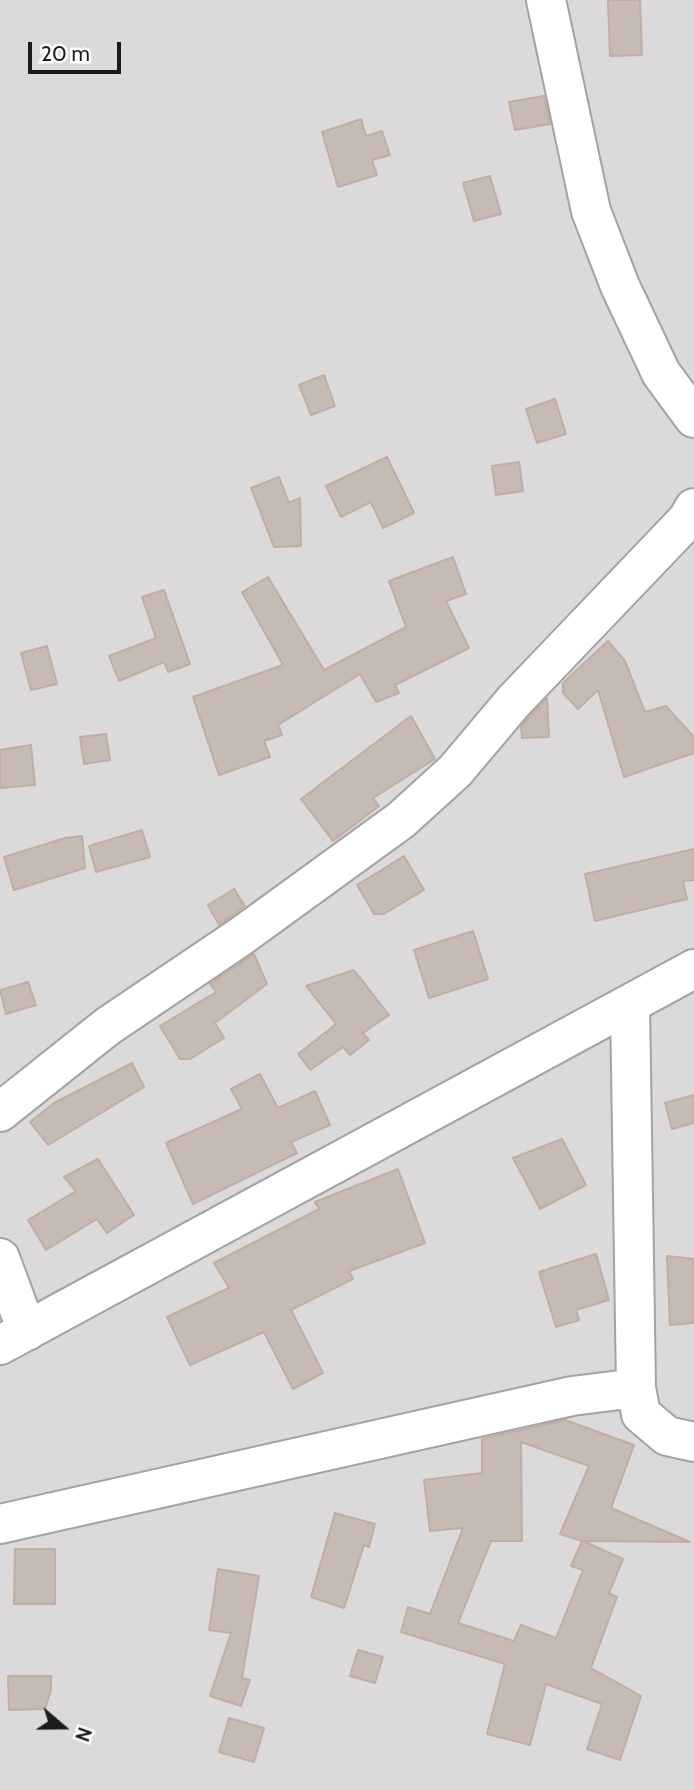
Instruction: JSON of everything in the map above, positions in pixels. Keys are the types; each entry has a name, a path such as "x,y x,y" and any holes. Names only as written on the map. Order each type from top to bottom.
{"street":[{"path":"546,0 553,46 591,211 620,286 661,373 694,418"},
{"path":"0,1112 108,1026 240,937 401,820 455,771 514,701 687,520 694,508"},
{"path":"0,1258 13,1338 694,969"},
{"path":"630,1004 636,1388 641,1414 667,1436 694,1442"},
{"path":"0,1524 572,1396 636,1388"}],"shaded area":[{"path":"0,0 694,0 694,1790 0,1790"}],"building":[{"path":"608,0 640,0 642,55 610,56"},
{"path":"544,96 550,124 515,130 509,102"},
{"path":"361,119 366,136 382,131 390,155 372,160 377,175 338,187 322,132"},
{"path":"490,176 501,214 474,221 463,183"},
{"path":"324,375 335,406 311,415 299,385"},
{"path":"555,399 566,434 537,443 526,409"},
{"path":"387,457 414,513 383,528 371,502 341,517 326,486"},
{"path":"519,462 523,491 496,495 492,466"},
{"path":"279,477 289,503 300,498 301,546 274,547 251,488"},
{"path":"453,557 466,594 446,601 469,648 395,685 399,693 376,702 360,674 278,725 282,735 264,741 270,757 219,775 193,697 283,665 242,592 268,577 324,670 406,627 389,581"},
{"path":"164,590 190,664 168,672 164,662 119,681 109,656 156,638 142,597"},
{"path":"608,641 625,661 645,712 666,706 694,737 694,753 624,777 598,690 578,709 563,693 563,683"},
{"path":"47,646 57,684 31,690 21,653"},
{"path":"547,698 549,737 522,738 521,726"},
{"path":"411,716 435,759 373,798 379,806 333,841 301,799"},
{"path":"106,734 110,760 84,764 80,737"},
{"path":"31,745 35,785 0,788 0,750"},
{"path":"142,830 150,857 96,872 89,846"},
{"path":"82,836 85,868 14,890 4,857 65,838"},
{"path":"694,849 694,880 683,881 687,899 595,921 585,874"},
{"path":"404,856 424,890 384,914 374,914 357,885"},
{"path":"234,889 245,906 219,925 208,905"},
{"path":"473,931 488,979 429,998 414,950"},
{"path":"254,954 267,984 215,1023 224,1038 190,1059 180,1059 160,1026 216,992 210,984"},
{"path":"354,970 389,1015 363,1033 369,1040 350,1055 343,1047 310,1070 298,1054 336,1024 306,986"},
{"path":"28,982 36,1005 6,1014 0,990"},
{"path":"132,1063 144,1087 48,1145 30,1122 54,1103"},
{"path":"260,1074 278,1108 315,1091 330,1125 291,1142 297,1153 193,1204 166,1143 242,1109 231,1089"},
{"path":"694,1095 694,1123 672,1129 665,1103"},
{"path":"562,1139 586,1185 540,1209 513,1158"},
{"path":"98,1159 134,1215 107,1233 97,1219 46,1250 28,1220 76,1191 64,1177"},
{"path":"398,1169 425,1243 349,1271 353,1279 291,1310 323,1373 293,1389 264,1332 190,1365 167,1317 229,1288 214,1263 319,1209 315,1202"},
{"path":"596,1254 609,1300 576,1310 579,1320 556,1327 539,1272"},
{"path":"667,1256 694,1259 694,1323 670,1325"},
{"path":"565,1420 634,1445 611,1508 690,1542 583,1541 623,1559 609,1593 617,1597 591,1668 641,1696 620,1760 587,1749 602,1704 546,1684 530,1745 487,1734 505,1664 401,1632 408,1607 430,1614 463,1528 430,1531 424,1480 482,1473 482,1439","holes":["521,1442 589,1466 560,1534 582,1541 571,1566 583,1570 556,1638 521,1625 514,1641 458,1623 491,1541 522,1541"]},
{"path":"335,1513 375,1524 369,1547 364,1545 344,1608 311,1597"},
{"path":"15,1549 55,1549 55,1604 14,1604"},
{"path":"218,1569 259,1576 242,1678 250,1680 241,1706 210,1696 231,1633 209,1630"},
{"path":"358,1650 383,1657 375,1683 350,1676"},
{"path":"8,1676 51,1676 51,1690 45,1709 9,1710"},
{"path":"229,1718 264,1728 254,1762 219,1752"}]}
